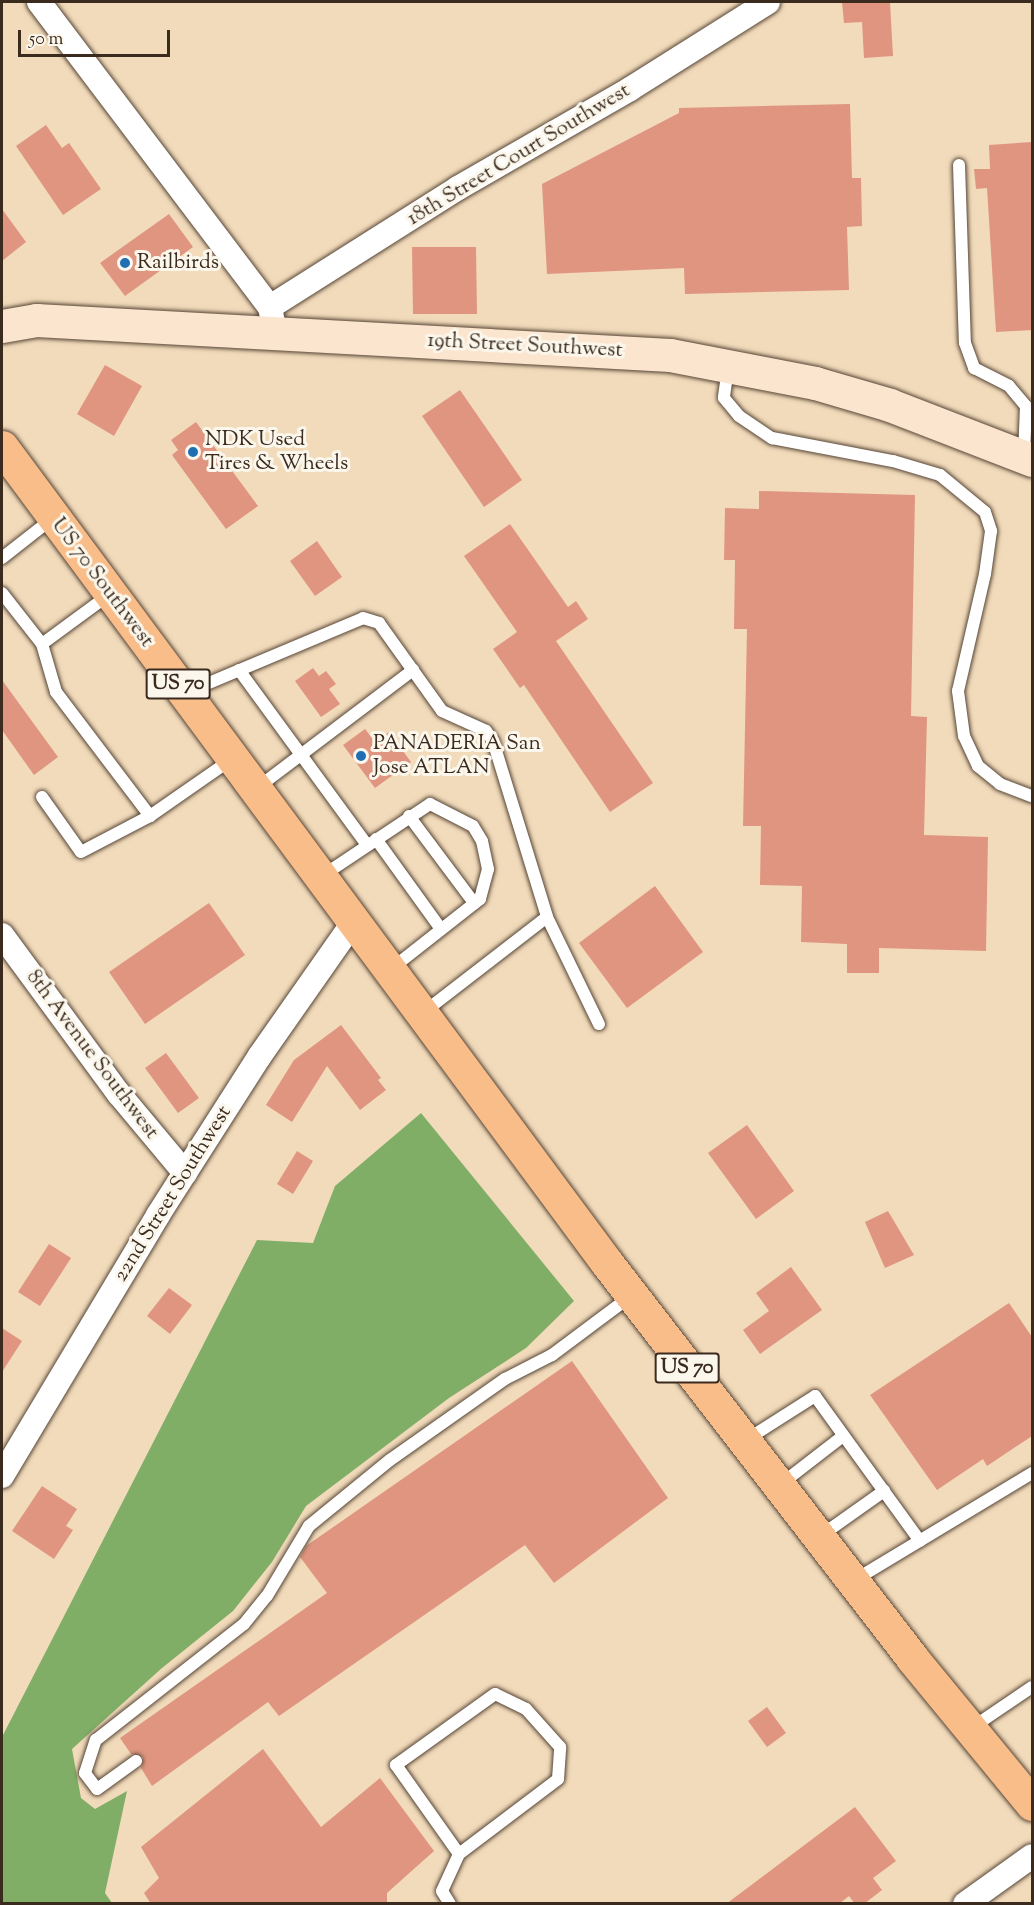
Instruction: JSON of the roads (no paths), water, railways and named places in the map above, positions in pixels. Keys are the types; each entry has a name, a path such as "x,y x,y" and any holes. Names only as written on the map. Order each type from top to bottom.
{"main road":[{"name":"US 70 Southwest","path":"2,447 355,920"},
{"name":"US 70","path":"355,920 632,1296 743,1442 969,1729 1031,1800"}],"street":[{"path":"39,2 272,320"},
{"name":"18th Street Court Southwest","path":"272,320 458,188 630,89 768,2"},
{"name":"19th Street Southwest","path":"2,326 36,320 272,320 626,351 728,364 890,405 1028,458"},
{"name":"22nd Street Southwest","path":"2,1476 185,1173 259,1057 355,920"},
{"name":"8th Avenue Southwest","path":"2,935 119,1094 185,1173"},
{"path":"972,1902 1032,1856"}],"lane":[{"path":"959,165 965,343 974,368 1009,386 1026,405 1028,458"},
{"path":"728,364 724,398 739,417 772,438 893,461 940,475 985,512 991,531 985,574 958,691 964,736 978,766 1000,784 1032,796"},
{"path":"2,558 53,518"},
{"path":"2,593 42,644 56,692 150,816"},
{"path":"42,644 110,594"},
{"path":"184,693 370,618 378,623 442,711 486,731 493,741 547,917 599,1024"},
{"path":"239,670 301,754 441,929"},
{"path":"256,789 413,670"},
{"path":"42,797 81,852 150,816 232,758"},
{"path":"322,876 409,816 433,804 473,826 482,841 488,868 485,890 474,903 391,969"},
{"path":"409,816 474,903"},
{"path":"423,1013 547,917"},
{"path":"136,1761 97,1789 85,1773 96,1740 103,1733 244,1624 267,1596 309,1526 390,1460 505,1379 552,1355 632,1296"},
{"path":"743,1442 815,1396 920,1541"},
{"path":"777,1486 843,1436"},
{"path":"852,1582 1032,1473"},
{"path":"818,1538 884,1491"},
{"path":"969,1729 1032,1687"},
{"path":"450,1904 442,1891 459,1854 558,1779 560,1747 526,1708 495,1694 396,1765 459,1854"}],"place":[{"name":"Railbirds","path":"125,263"},
{"name":"NDK Used Tires & Wheels","path":"193,452"},
{"name":"PANADERIA San Jose ATLAN","path":"361,756"}]}
